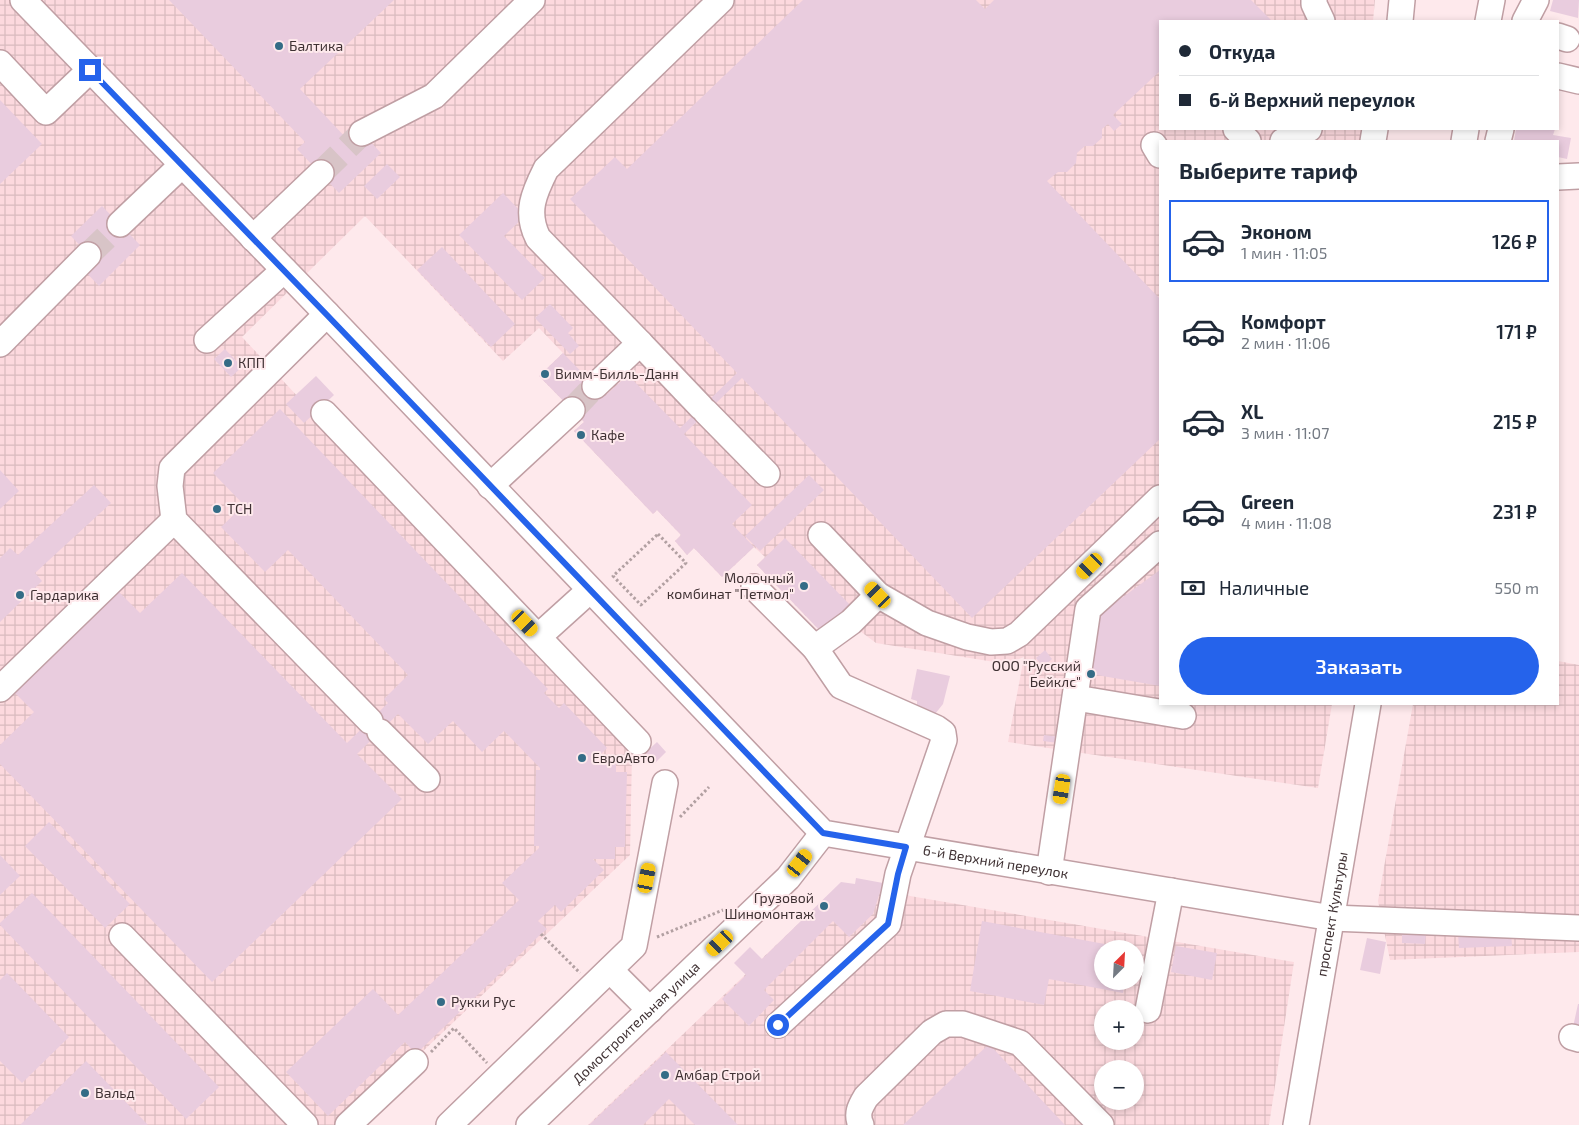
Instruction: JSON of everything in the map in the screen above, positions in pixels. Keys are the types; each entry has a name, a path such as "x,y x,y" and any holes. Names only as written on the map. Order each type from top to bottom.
{"street":[{"path":"23,0 823,833"},
{"path":"362,133 434,96 532,0"},
{"path":"721,0 546,169 533,197 531,214 533,228 538,238 767,474"},
{"path":"1314,0 1322,20"},
{"path":"1400,20 1402,0"},
{"path":"1488,20 1492,0"},
{"path":"1526,20 1536,0"},
{"path":"0,63 46,112 90,70"},
{"path":"1559,76 1579,81"},
{"path":"1237,130 1247,140"},
{"path":"1285,140 1307,130"},
{"path":"120,224 182,165"},
{"path":"253,238 321,173"},
{"path":"1559,177 1579,176"},
{"path":"0,344 88,255"},
{"path":"206,340 284,270"},
{"path":"326,314 172,468 170,486 174,520 427,779"},
{"path":"595,386 640,343"},
{"path":"490,486 572,410"},
{"path":"324,412 638,742"},
{"path":"821,535 878,595 927,623 944,630 990,642 1007,641 1019,634 1159,499"},
{"path":"0,689 174,520"},
{"path":"1049,872 1088,609 1159,545"},
{"path":"754,587 814,648 841,686 936,728 943,733 944,740 906,847 898,874 888,924 778,1025"},
{"path":"538,637 590,590"},
{"path":"814,648 851,622 878,595"},
{"path":"1076,698 1183,716"},
{"name":"проспект Культуры","path":"1296,1125 1368,705"},
{"path":"449,1125 634,946 665,783"},
{"name":"6-й Верхний переулок","path":"823,833 1332,918 1579,928"},
{"name":"Домостроительная улица","path":"529,1125 788,878 823,833"},
{"path":"1148,1010 1171,891"},
{"path":"122,936 305,1125"},
{"path":"601,978 650,1010"},
{"path":"861,1125 858,1120 858,1110 866,1097 932,1032 946,1024 963,1024 1020,1043 1101,1125"},
{"path":"348,1125 415,1062"}],"path":[{"path":"658,534 686,563 641,605 613,576 658,534"},
{"path":"634,946 723,910"},
{"path":"541,934 601,978"},
{"path":"415,1062 424,1058 454,1028 500,1076"}],"shaded area":[{"path":"0,0 1375,0 1373,20 1159,20 1159,130 1364,130 1363,140 1159,140 1159,705 1332,705 1318,788 1008,742 1024,657 1007,664 876,643 851,622 824,635 757,565 765,557 754,547 722,577 694,548 687,555 675,541 681,535 657,510 653,514 574,431 584,422 539,376 563,353 539,328 503,361 365,216 242,337 632,754 630,855 345,1125 0,1125"},
{"path":"1559,661 1579,665 1579,952 1390,960 1378,901 1413,705 1559,705"},
{"path":"840,884 1294,962 1269,1125 588,1125"}],"building":[{"name":"Балтика","path":"169,0 394,0 300,89 348,140 359,130 381,153 339,193 297,149 305,142"},
{"path":"803,0 976,0 985,9 994,0 1251,0 1271,20 1159,20 1159,72 1113,115 1122,124 1114,131 1108,124 1102,129 1102,138 1093,146 1085,146 1077,153 1076,163 1067,172 1058,172 1047,181 1159,298 1159,440 972,618 742,378 684,434 752,505 732,524 754,547 722,577 694,548 687,555 675,541 681,535 657,510 653,514 574,431 584,422 539,376 563,353 605,396 628,375 680,428 737,373 570,199 615,157 627,169"},
{"path":"1553,0 1579,0 1578,18 1550,11"},
{"path":"0,100 42,144 0,184"},
{"path":"1516,130 1555,130 1553,135 1571,138 1567,159 1559,157 1559,140 1514,140"},
{"path":"387,164 400,177 377,199 364,186"},
{"path":"503,193 525,216 504,236 545,278 522,300 459,235"},
{"path":"102,206 140,245 99,286 81,267 91,257 71,236"},
{"path":"442,247 515,324 491,347 417,270"},
{"path":"550,304 573,328 568,333 579,346 570,354 535,318"},
{"name":"КПП","path":"225,349 242,367 231,377 214,359"},
{"path":"316,376 334,395 304,423 286,404"},
{"path":"280,409 548,689 544,693 559,708 564,703 607,748 596,759 616,760 616,772 627,772 625,847 615,847 615,859 593,859 604,870 561,912 555,905 538,921 547,929 416,1054 405,1042 328,1116 286,1072 373,989 398,1015 519,900 502,883 539,848 539,846 534,846 536,770 540,770 540,768 504,731 482,752 453,721 428,744 398,714 357,754 402,799 212,982 0,764 0,745 34,712 14,692 118,591 140,613 182,573 347,743 388,703 384,699 408,675 288,550 265,572 221,527 244,505 213,473"},
{"path":"0,470 19,491 0,509"},
{"path":"809,475 824,490 760,551 745,536"},
{"path":"94,485 111,503 35,573 42,581 0,622 0,558 10,548 18,555"},
{"name":"Молочный комбинат \"Петмол\"","path":"785,538 852,607 824,635 757,565"},
{"path":"1159,571 1159,686 1091,674 1101,613"},
{"path":"1045,650 1052,659 1043,667 1036,658"},
{"path":"917,669 950,676 943,704 935,714 917,705 917,701 911,699"},
{"path":"1044,735 1059,737 1058,743 1043,741"},
{"path":"657,742 666,752 655,763 645,753"},
{"path":"49,822 130,904 105,928 25,846"},
{"path":"0,855 20,876 0,895"},
{"path":"856,878 883,883 873,914 849,937 833,921 764,990 774,1000 749,1026 722,999 746,975 734,963 750,947 762,959 841,882 855,884"},
{"path":"32,893 219,1087 186,1119 0,925"},
{"path":"982,921 1094,942 1094,988 1049,979 1044,1005 970,991"},
{"path":"1402,932 1426,934 1425,944 1402,943"},
{"path":"1511,933 1512,946 1459,948 1458,934"},
{"path":"1367,938 1386,942 1380,974 1360,970"},
{"path":"1176,946 1217,953 1212,980 1171,972"},
{"path":"7,973 69,1037 22,1083 0,1061 0,980"},
{"path":"1107,990 1124,990 1123,993"},
{"path":"1579,1004 1579,1028 1573,1027"},
{"path":"989,1044 1065,1125 903,1125"},
{"name":"Амбар Строй","path":"666,1052 738,1125 695,1125 669,1099 643,1125 589,1125"},
{"name":"Вальд","path":"86,1061 148,1125 20,1125"}],"tunnel":[{"path":"321,173 362,133"},
{"path":"88,255 120,224"},
{"path":"572,410 595,386"}],"place":[{"name":"Балтика","path":"279,46"},
{"name":"КПП","path":"228,363"},
{"name":"Вимм-Билль-Данн","path":"545,374"},
{"name":"Кафе","path":"581,435"},
{"name":"ТСН","path":"217,509"},
{"name":"Молочный комбинат \"Петмол\"","path":"804,586"},
{"name":"Гардарика","path":"20,595"},
{"name":"ООО \"Русский Бейклс\"","path":"1091,674"},
{"name":"ЕвроАвто","path":"582,758"},
{"name":"Грузовой Шиномонтаж","path":"824,906"},
{"name":"Рукки Рус","path":"441,1002"},
{"name":"Амбар Строй","path":"665,1075"},
{"name":"Вальд","path":"85,1093"}],"route":[{"path":"90,70 823,833 906,847 898,874 888,924 778,1025"}]}
